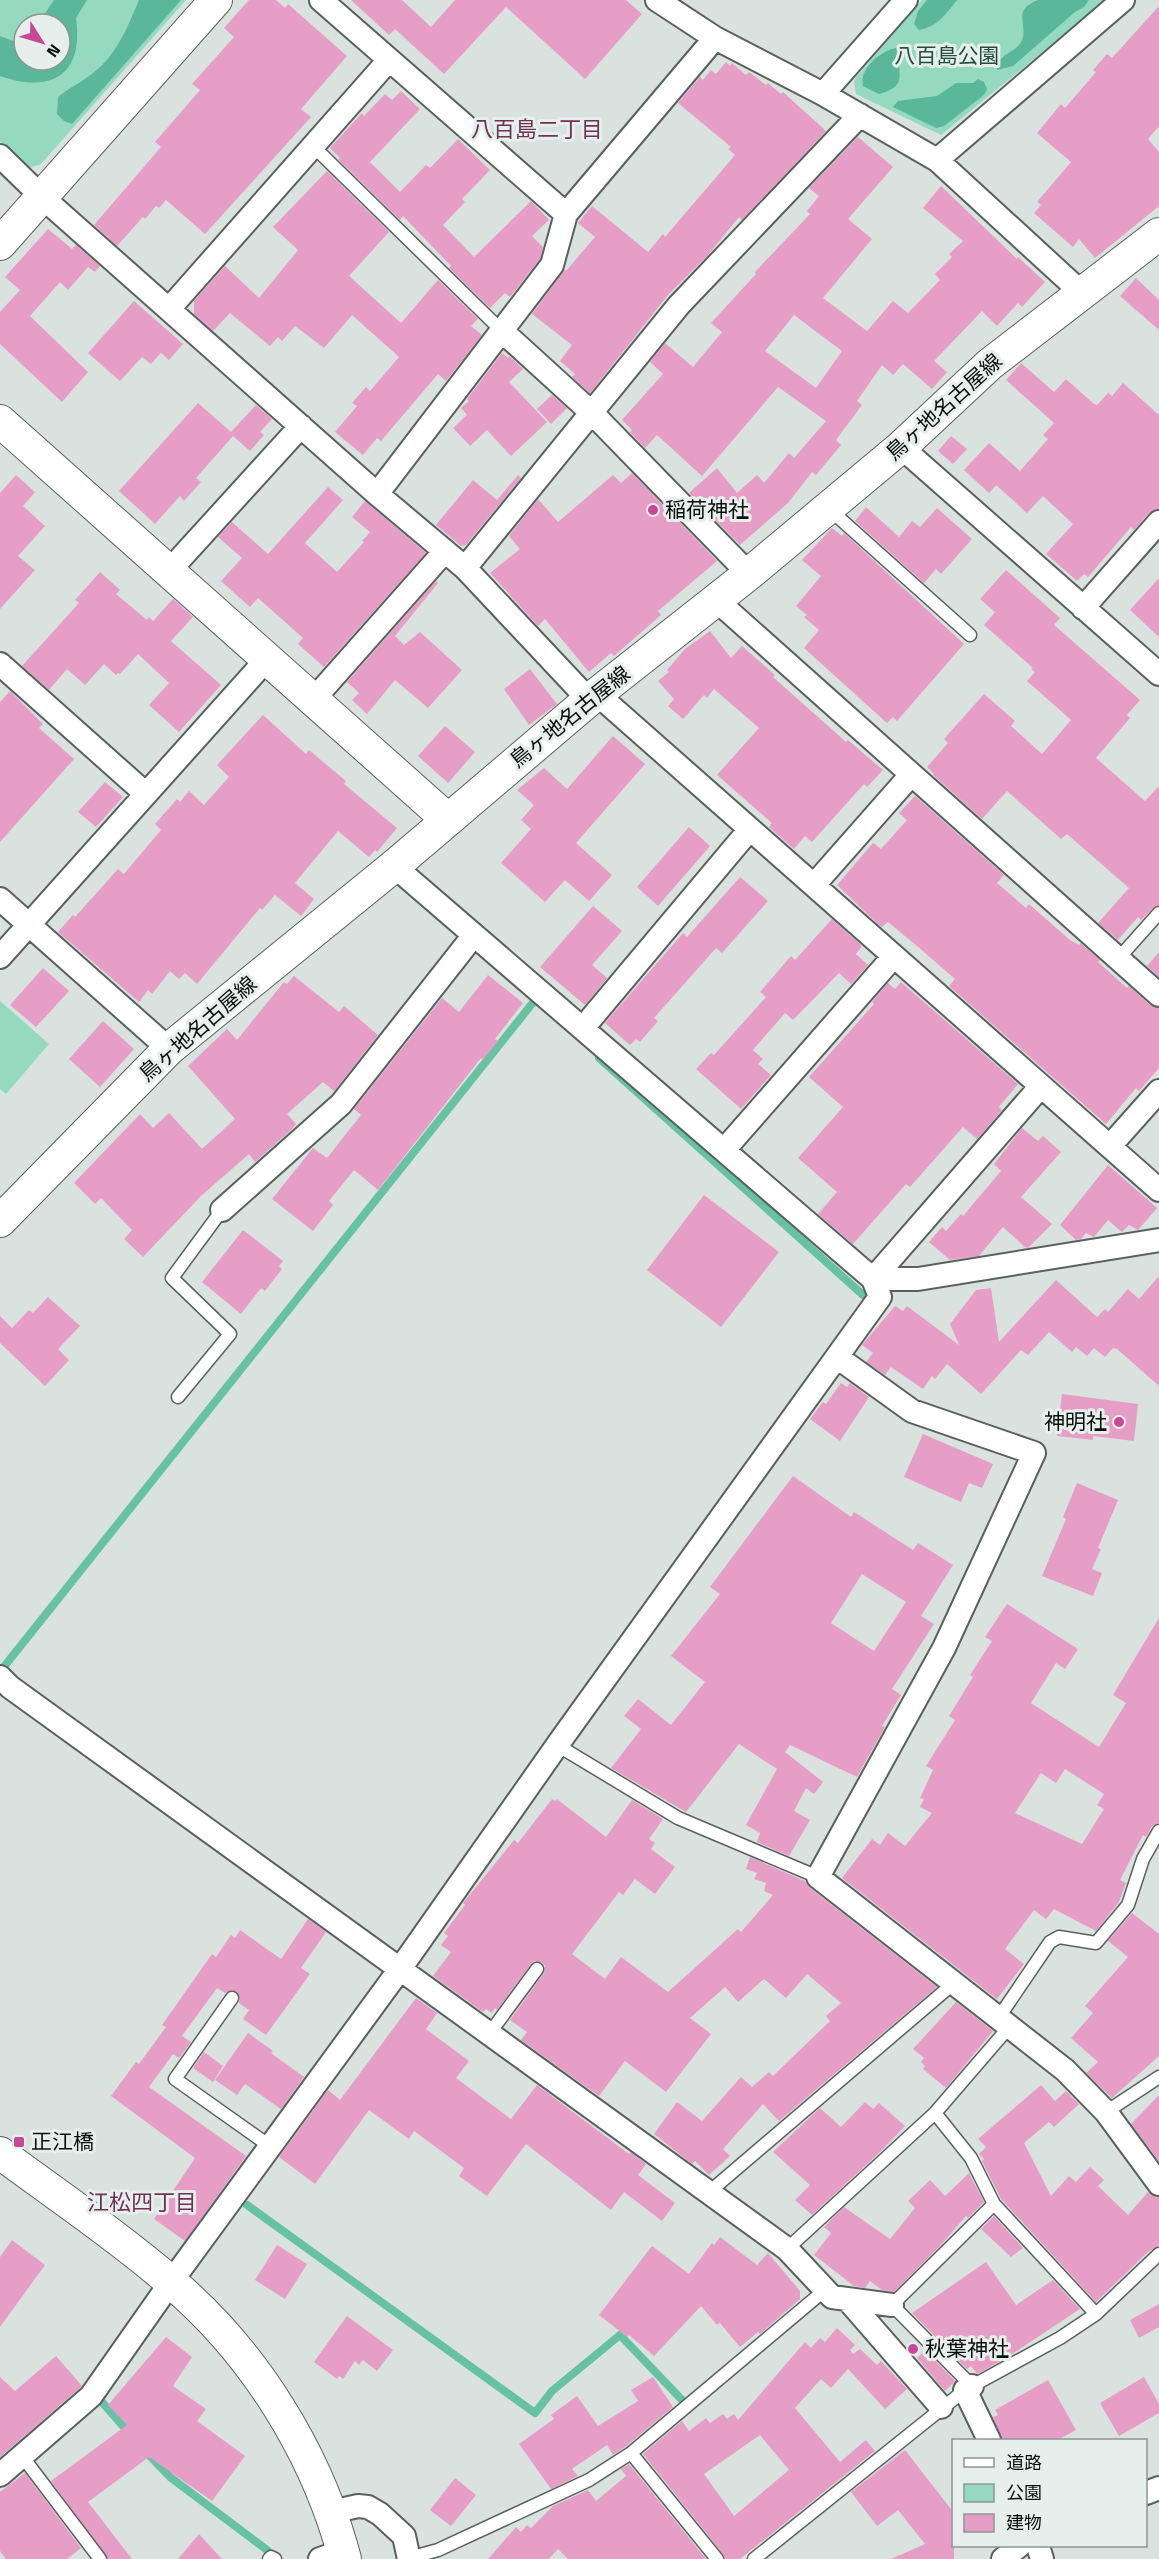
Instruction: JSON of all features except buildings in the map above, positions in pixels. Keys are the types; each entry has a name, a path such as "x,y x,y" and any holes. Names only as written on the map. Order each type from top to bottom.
{"main road":[{"path":"0,244 216,0"},
{"name":"鳥ヶ地名古屋線","path":"0,1221 169,1049 394,866 593,697 749,574 901,447 990,364 1159,234"},
{"path":"0,421 447,819"},
{"path":"0,2152 171,2282 231,2342 263,2384 302,2448 331,2512 336,2556"}],"street":[{"path":"321,0 566,214"},
{"path":"823,94 906,0"},
{"path":"937,160 1123,0"},
{"path":"662,2 716,38 823,94 937,160 1083,294"},
{"path":"377,494 552,265 566,214 716,38"},
{"path":"169,309 388,60"},
{"path":"465,568 680,305 860,116"},
{"path":"0,156 42,197 377,494 465,568 593,697 750,829 1159,1190"},
{"path":"502,331 592,413 749,574"},
{"path":"169,571 301,426"},
{"path":"901,447 1159,674"},
{"path":"1083,608 1159,522"},
{"path":"313,700 445,551"},
{"path":"716,600 910,776 1159,995"},
{"path":"0,957 267,659"},
{"path":"0,664 146,794"},
{"path":"814,885 910,776"},
{"path":"583,1028 750,829"},
{"path":"0,2475 91,2397 171,2282 400,1969 557,1745 880,1297 873,1279 394,866"},
{"path":"0,899 169,1049"},
{"path":"222,1210 341,1104 474,935"},
{"path":"724,1150 894,956"},
{"path":"873,1279 1041,1086"},
{"path":"1110,1146 1159,1091"},
{"path":"873,1279 918,1280 1159,1240"},
{"path":"837,1357 912,1411 1034,1453 944,1648 819,1877 1065,2070 1106,2112 1159,2184"},
{"path":"0,1677 10,1687 787,2249 832,2297 892,2305"},
{"path":"847,2299 941,2407"},
{"path":"969,2388 989,2439"},
{"path":"331,2512 358,2506 368,2507 380,2514 404,2536 409,2559"},
{"path":"1003,2559 1018,2547"}],"lane":[{"path":"313,146 502,331"},
{"path":"828,508 970,635"},
{"path":"1118,959 1159,913"},
{"path":"178,1397 230,1334 172,1278 222,1210"},
{"path":"557,1745 678,1818 819,1877"},
{"path":"787,2249 935,2113 1004,2021 1050,1942 1059,1936 1096,1943 1128,1905 1143,1859 1159,1831"},
{"path":"489,2034 537,1969"},
{"path":"708,2193 954,1983"},
{"path":"232,1998 175,2079 271,2147"},
{"path":"1106,2112 1159,2076"},
{"path":"935,2113 971,2158 994,2204 1096,2314"},
{"path":"969,2388 892,2305 994,2204"},
{"path":"754,2559 941,2407 969,2388 1060,2338 1096,2314 1159,2254"},
{"path":"409,2559 438,2550 589,2480 631,2453 825,2290"},
{"path":"631,2453 717,2559"},
{"path":"22,2456 100,2559"},
{"path":"269,2559 272,2557 275,2559"}],"green space":[{"path":"0,0 186,0 41,164 28,168 0,141"},
{"path":"54,0 87,0 76,18 77,38 72,60 72,12 46,12"},
{"path":"139,0 181,0 72,124 64,121 57,114 58,97 93,73 109,58 121,40"},
{"name":"八百島公園","path":"922,0 1106,0 941,135 856,94 854,80"},
{"path":"927,0 957,0 936,23 919,30 914,24 918,11"},
{"path":"1038,0 1089,0 1084,7 1075,12 1013,66 997,70 1000,60 1018,47 1021,42 1023,12 1030,4"},
{"path":"0,36 12,40 12,72 63,72 49,81 35,83 0,76"},
{"path":"896,48 901,56 899,79 895,87 879,94 863,86 867,67 877,57"},
{"path":"978,79 984,82 987,89 984,95 944,126 936,128 893,107 898,101 937,96 956,83 973,83"},
{"path":"0,1001 49,1044 6,1094 0,1089"}],"waterway":[{"path":"3,1668 535,1000 539,1003"},
{"path":"599,1058 863,1295"},
{"path":"247,2205 535,2413 552,2391 620,2335 684,2402"},
{"path":"102,2402 131,2435"},
{"path":"149,2455 170,2477 267,2550"}],"place":[{"name":"稲荷神社","path":"653,510"},
{"name":"神明社","path":"1119,1422"},
{"name":"正江橋","path":"19,2142"},
{"name":"秋葉神社","path":"913,2349"}],"district":[{"name":"八百島二丁目","path":"537,129"},
{"name":"江松四丁目","path":"142,2202"}]}
